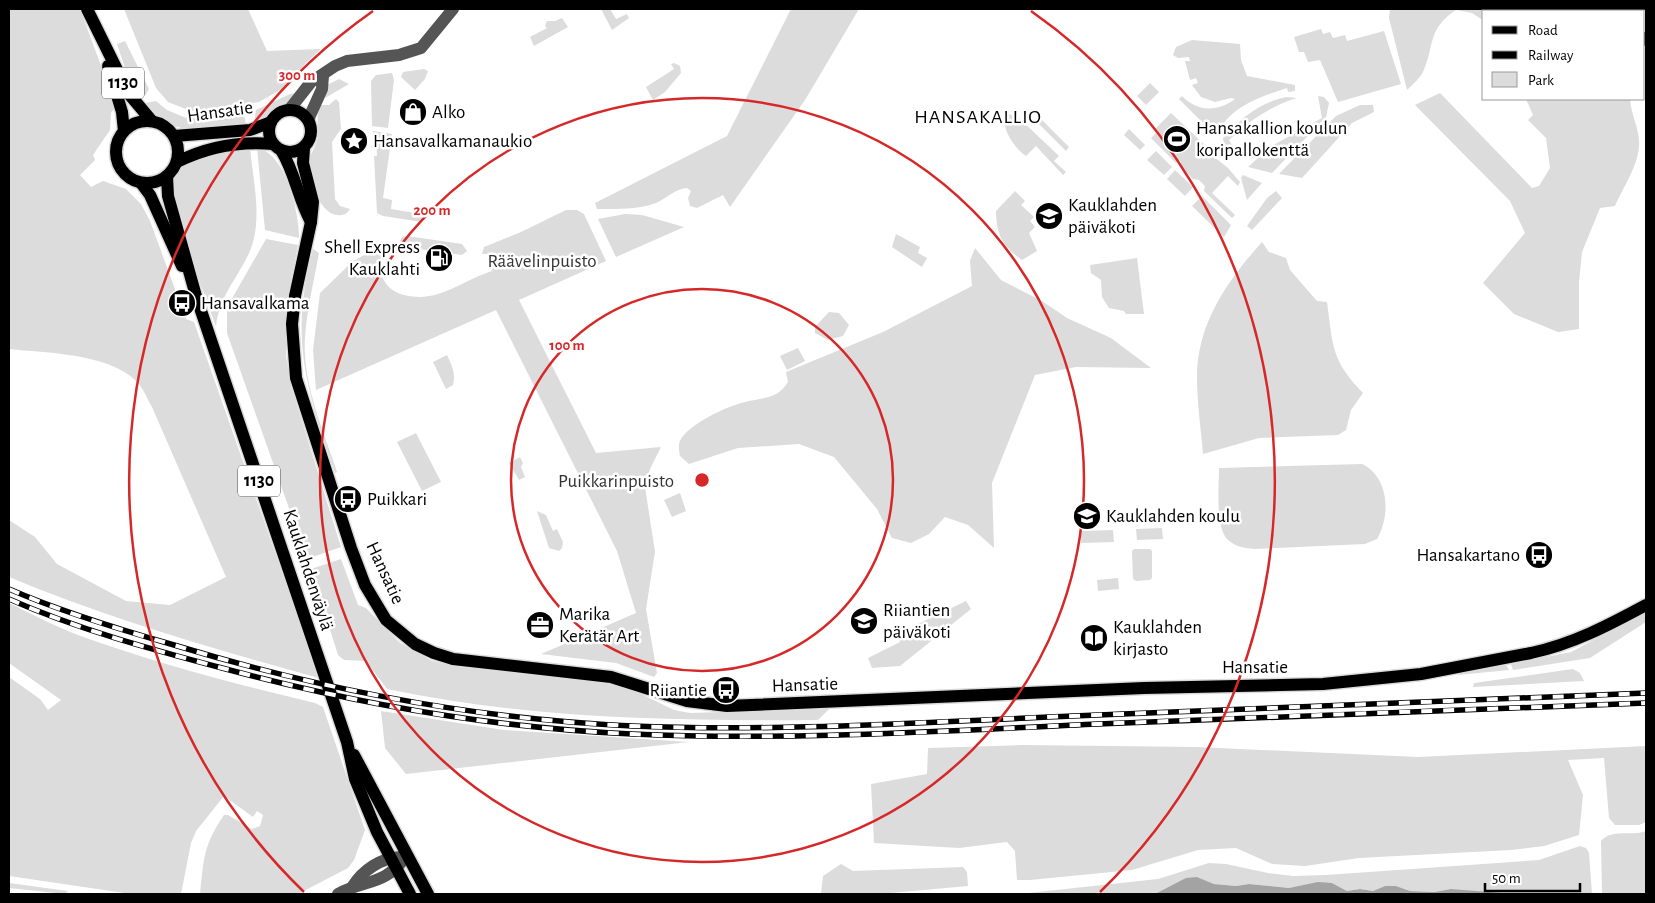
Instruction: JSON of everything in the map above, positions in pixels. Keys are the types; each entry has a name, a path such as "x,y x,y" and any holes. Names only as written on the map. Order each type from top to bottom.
{"main road":[{"name":"1130","path":"87,9 129,94 150,120"},
{"name":"1130","path":"102,42 122,112 124,131"},
{"path":"277,147 293,152 304,148 311,138 311,126 300,112 289,110 278,114 271,122 269,134 277,147 288,162 301,206 311,222"},
{"path":"150,120 160,123 174,136 178,153 177,162 167,176 159,181 141,183 125,174 116,159 118,139 124,131 140,121 150,120"},
{"name":"Hansatie","path":"174,136 250,130 271,122"},
{"name":"Hansatie","path":"177,162 210,148 252,144 277,147"},
{"name":"Hansatie","path":"304,148 303,163 313,202 311,222 295,296 292,324 293,354 301,397 365,585 386,620 415,644 434,653 472,662 611,677 688,701 727,706 1154,687 1323,684 1421,674 1555,648 1586,637 1646,605"},
{"name":"Kauklahdenväylä","path":"167,176 168,196 196,296 347,742 355,779 390,858 410,894"},
{"name":"Kauklahdenväylä","path":"141,183 150,195 196,296"},
{"name":"Kauklahdenväylä","path":"347,742 406,856 428,894"}],"street":[{"path":"289,110 311,82 347,61 405,54 421,48 453,9"},
{"path":"308,120 322,89 323,75"},
{"path":"353,886 360,876 390,858 406,856"},
{"path":"338,894 353,886 376,881 396,870 406,856"}],"green space":[{"path":"9,9 80,9 116,106 111,113 110,130 93,155 95,160 80,175 91,187 103,181 126,189 141,204 150,221 186,319 194,322 319,678 123,620 9,577 9,520 35,537 57,564 126,601 170,605 226,577 152,407 136,381 110,365 93,360 58,353 9,349"},
{"path":"124,9 248,9 267,51 321,49 305,64 289,85 259,102 191,111 168,102 156,88"},
{"path":"601,9 610,9 616,19 627,14 629,18 612,30"},
{"path":"791,9 859,9 805,100 730,207 723,195 697,208 690,206 688,198 691,191 687,188 679,190 656,203 642,207 597,209 595,203 727,136"},
{"path":"1390,9 1586,10 1482,10 1482,20 1472,13 1456,10 1440,24 1433,38 1423,72 1407,90 1389,18"},
{"path":"562,18 568,27 534,46 530,37 547,28 545,26 547,21 555,21"},
{"path":"1321,29 1323,34 1330,32 1333,38 1345,35 1347,41 1384,31 1401,84 1338,102 1320,60 1308,62 1304,52 1299,52 1294,37"},
{"path":"1192,40 1240,44 1241,60 1247,76 1295,85 1295,91 1288,92 1287,88 1247,104 1230,116 1218,133 1213,133 1179,99 1182,96 1194,105 1215,108 1235,99 1231,98 1215,102 1201,97 1192,85 1198,83 1196,78 1190,80 1185,61 1190,61 1189,57 1178,58 1173,55 1176,47"},
{"path":"125,41 149,89 145,96 138,97 128,77 117,44"},
{"path":"674,63 680,66 681,73 665,92 653,100 646,87 674,69 671,64"},
{"path":"424,69 428,71 425,79 415,90 401,77 403,72"},
{"path":"392,73 394,80 388,128 372,126 371,81 376,75"},
{"path":"339,79 349,84 325,98 327,85"},
{"path":"1150,83 1159,92 1146,105 1137,96"},
{"path":"296,93 287,103 254,124 256,110"},
{"path":"1440,93 1532,188 1539,186 1550,168 1546,138 1528,120 1533,115 1526,100 1630,100 1639,140 1637,157 1615,206 1600,208 1582,252 1579,282 1579,329 1558,332 1514,314 1483,283 1525,233 1510,201 1415,105"},
{"path":"1318,96 1324,97 1329,103 1326,117 1272,173 1248,167 1270,147 1322,118"},
{"path":"1286,97 1297,98 1269,110 1244,127 1229,140 1234,148 1229,149 1224,144 1223,138 1251,112 1267,103"},
{"path":"336,99 339,102 341,129 332,142 335,199 340,206 350,209 341,215 330,213 324,208 313,183 310,166 311,156 317,139 319,109 321,105 329,105"},
{"path":"156,101 167,110 186,118 244,114 246,125 204,130 179,127 167,123 155,115 145,103"},
{"path":"1360,105 1373,105 1374,112 1352,123 1302,178 1279,174 1336,116"},
{"path":"1005,112 1020,119 1059,156 1054,161 1066,172 1063,175 1036,146 1026,156 1017,148 1009,137 1004,124"},
{"path":"1171,113 1240,182 1238,186 1228,176 1212,193 1235,215 1232,218 1204,191 1205,186 1199,180 1193,179 1179,165 1181,162 1179,160 1176,163 1151,138 1157,132 1154,130"},
{"path":"1042,120 1069,147 1066,151 1039,124"},
{"path":"1129,129 1145,145 1140,150 1124,135"},
{"path":"373,131 392,134 383,198 392,200 391,209 421,214 425,206 422,222 383,216 377,213 374,156 377,156 376,140 373,140"},
{"path":"250,148 257,213 254,239 245,261 225,296 216,327 182,230 173,193 175,177 185,164 202,156"},
{"path":"257,148 267,152 283,172 297,214 299,238 265,230"},
{"path":"1156,151 1172,167 1164,175 1147,160"},
{"path":"1175,170 1193,187 1185,196 1167,179"},
{"path":"1243,175 1262,183 1247,200 1241,178"},
{"path":"1015,191 1025,201 1021,205 1034,217 1030,221 1035,227 1029,233 1037,251 1022,260 1002,240 996,220 996,211"},
{"path":"1276,191 1282,198 1252,230 1247,226 1267,198"},
{"path":"1202,196 1231,225 1224,237 1192,206"},
{"name":"Puikkarinpuisto","path":"566,210 577,210 584,214 606,261 519,300 596,453 661,447 650,469 645,487 655,552 646,609 657,673 654,677 616,663 541,654 636,613 617,551 496,310 316,390 313,350 320,293 352,262 376,248 377,244 385,245 382,275 385,283 391,289 414,297 431,296 445,292 492,271 491,254 482,254 484,247 521,232"},
{"name":"Räävelinpuisto","path":"625,214 642,215 684,227 616,257 598,219"},
{"path":"896,234 920,247 918,253 927,258 922,267 892,247"},
{"path":"407,236 462,244 467,251 462,255 405,247 400,241 402,237"},
{"path":"266,239 298,245 286,307 286,356 291,386 341,547 307,559 227,333 227,312 230,302"},
{"path":"1262,242 1269,252 1286,258 1290,270 1317,301 1327,302 1335,352 1345,371 1363,393 1351,410 1346,430 1338,435 1259,438 1203,454 1197,377 1198,357 1202,338 1226,287"},
{"path":"975,248 1001,280 1042,301 1067,318 1111,338 1151,368 1076,367 1035,375 992,483 994,548 968,525 945,517 929,534 911,543 892,538 877,509 834,457 799,444 738,448 689,464 680,456 679,444 684,435 708,417 737,404 774,395 784,388 788,382 786,372 883,332 972,286 970,261"},
{"path":"313,249 319,253 307,316 305,354 310,389 337,472 335,473 316,414 309,388 304,362 302,310"},
{"path":"1137,258 1144,314 1126,314 1124,311 1109,308 1102,297 1101,280 1091,273 1090,265"},
{"path":"829,312 839,313 849,325 843,336 828,340 815,333 815,327"},
{"path":"798,348 805,361 787,370 780,356"},
{"path":"447,355 454,377 453,385 446,389 433,362"},
{"path":"416,433 441,482 422,491 397,442"},
{"path":"520,457 525,477 519,480 509,463"},
{"path":"1362,464 1378,478 1385,497 1384,519 1377,539 1365,544 1254,549 1234,544 1224,534 1219,517 1219,468"},
{"path":"680,493 686,511 672,517 664,500"},
{"path":"537,511 546,515 553,531 557,529 563,542 562,548 559,551 549,548"},
{"path":"1162,528 1163,539 1137,540 1136,529"},
{"path":"1113,530 1114,542 1081,543 1081,531"},
{"path":"1134,549 1150,549 1152,551 1152,578 1150,580 1136,581 1133,579 1132,551"},
{"path":"341,559 358,605 366,608 399,642 432,661 459,667 608,683 639,693 674,710 690,713 829,709 818,720 656,719 494,707 387,689 366,661 344,660 338,655 311,569"},
{"path":"1118,578 1119,589 1098,591 1097,580"},
{"path":"966,601 971,609 900,666 872,668 868,658 900,642 897,634"},
{"path":"9,603 60,628 136,655 315,703 323,707 365,830 354,860 348,868 298,894 200,894 202,871 208,844 224,815 228,815 252,829 260,826 263,815 257,811 253,817 224,796 196,831 191,843 181,894 131,894 9,876 9,677 40,699 48,710 61,700 9,663"},
{"path":"1646,612 1646,622 1590,658 1513,670 1511,664 1571,652"},
{"path":"1506,665 1509,670 1458,675 1459,673"},
{"path":"1573,669 1580,673 1584,681 1473,687 1474,683"},
{"path":"381,711 504,730 689,742 406,774 385,748"},
{"path":"1022,745 1197,747 1418,757 1646,746 1646,822 1639,825 1615,825 1609,818 1604,758 1568,760 1583,795 1579,835 1544,846 1511,850 1359,858 1305,866 1272,864 1236,848 1198,850 1132,870 1017,880 1015,851 1007,842 959,848 874,843 871,784 927,774 928,748"},
{"path":"1646,831 1646,894 1602,894 1601,841 1611,835"},
{"path":"1580,846 1586,848 1589,853 1592,894 1478,893 1451,889 1434,892 1410,891 1396,886 1385,886 1373,891 1360,889 1347,891 1332,883 1289,888 1249,884 1236,886 1214,884 1197,877 1155,894 1019,894 1158,879 1209,863 1226,864 1293,876 1326,875 1539,860"},
{"path":"841,864 853,871 963,867 967,872 968,886 880,894 821,894 823,876"},
{"path":"9,883 68,891 65,894 9,888"}],"shaded area":[{"path":"1197,877 1214,884 1236,886 1249,884 1289,888 1318,882 1332,883 1347,891 1360,889 1373,891 1385,886 1396,886 1410,891 1434,892 1451,889 1514,894 1155,894 1186,878"}],"railway":[{"path":"9,589 70,613 111,626 230,661 343,689 400,700 516,717 632,726 687,728 797,727 1646,693"},
{"path":"9,599 61,620 114,638 195,661 323,693 477,720 580,731 690,736 807,736 1646,703"}],"place":[{"name":"Alko","path":"413,112"},
{"name":"Hansakallion koulun koripallokenttä","path":"1177,139"},
{"name":"Hansavalkamanaukio","path":"354,141"},
{"name":"Kauklahden päiväkoti","path":"1049,216"},
{"name":"Shell Express Kauklahti","path":"439,258"},
{"name":"Hansavalkama","path":"182,303"},
{"name":"Puikkari","path":"348,499"},
{"name":"Kauklahden koulu","path":"1087,516"},
{"name":"Hansakartano","path":"1539,555"},
{"name":"Riiantien päiväkoti","path":"864,621"},
{"name":"Marika Kerätär Art","path":"540,625"},
{"name":"Kauklahden kirjasto","path":"1094,638"},
{"name":"Riiantie","path":"726,690"}],"district":[{"name":"HANSAKALLIO","path":"978,117"}]}
